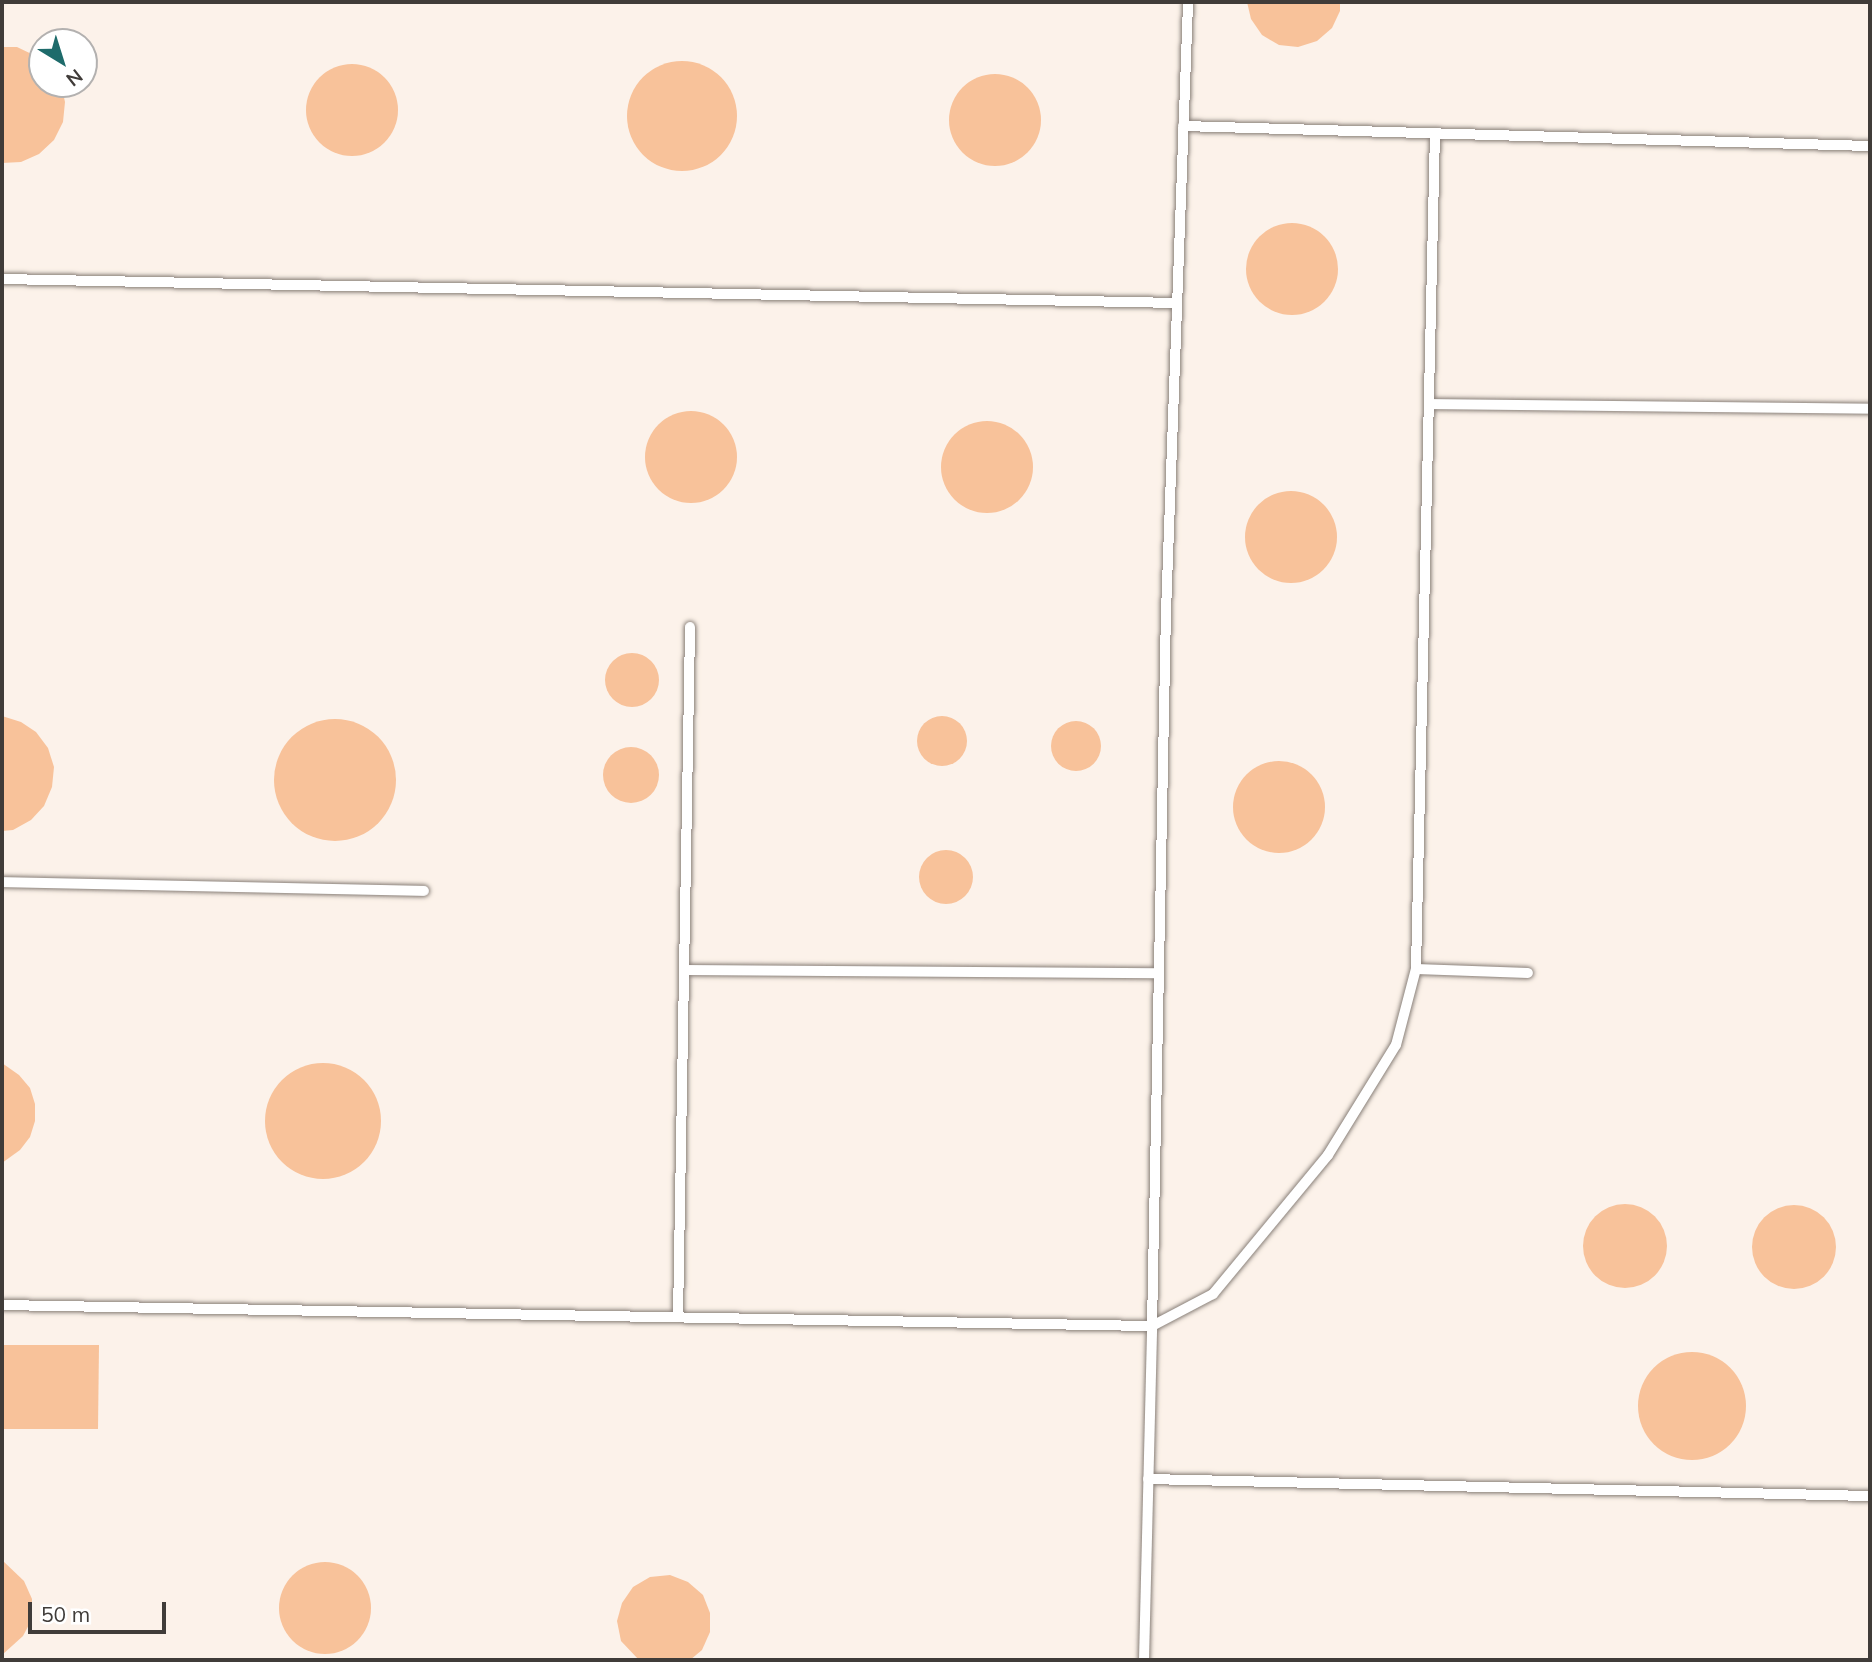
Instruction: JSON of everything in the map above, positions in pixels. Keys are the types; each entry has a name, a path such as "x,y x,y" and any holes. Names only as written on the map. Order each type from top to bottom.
{"lane":[{"path":"1144,1660 1166,612 1188,2"},
{"path":"1183,126 1870,146"},
{"path":"2,1305 1152,1326 1213,1294 1328,1155 1396,1045 1416,969 1435,134"},
{"path":"2,279 1177,303"},
{"path":"1429,404 1870,408"},
{"path":"678,1317 690,627"},
{"path":"2,882 424,891"},
{"path":"1416,969 1528,973"},
{"path":"684,970 1158,973"},
{"path":"1148,1479 1870,1496"}],"building":[{"path":"1247,2 1340,2 1340,11 1332,28 1317,41 1298,47 1279,45 1262,35 1251,19"},
{"path":"2,47 17,47 28,52 28,98 64,98 63,122 54,140 39,154 21,162 2,163"},
{"path":"682,61 703,65 721,77 733,95 737,116 733,137 721,155 703,167 682,171 661,167 643,155 631,137 627,116 631,95 643,77 661,65"},
{"path":"352,64 370,67 385,77 395,92 398,110 395,128 385,143 370,153 352,156 334,153 319,143 309,128 306,110 309,92 319,77 334,67"},
{"path":"995,74 1013,77 1028,87 1038,102 1041,120 1038,138 1028,153 1013,163 995,166 977,163 962,153 952,138 949,120 952,102 962,87 977,77"},
{"path":"1292,223 1310,226 1325,236 1335,251 1338,269 1335,287 1325,302 1310,312 1292,315 1274,312 1259,302 1249,287 1246,269 1249,251 1259,236 1274,226"},
{"path":"691,411 709,414 724,424 734,439 737,457 734,475 724,490 709,500 691,503 673,500 658,490 648,475 645,457 648,439 658,424 673,414"},
{"path":"987,421 1005,424 1020,434 1030,449 1033,467 1030,485 1020,500 1005,510 987,513 969,510 954,500 944,485 941,467 944,449 954,434 969,424"},
{"path":"1291,491 1309,494 1324,504 1334,519 1337,537 1334,555 1324,570 1309,580 1291,583 1273,580 1258,570 1248,555 1245,537 1248,519 1258,504 1273,494"},
{"path":"632,653 651,661 659,680 651,699 632,707 613,699 605,680 613,661"},
{"path":"2,716 21,722 36,732 48,748 54,767 52,787 44,806 31,820 13,830 2,831"},
{"path":"942,716 960,723 967,741 960,759 942,766 924,759 917,741 924,723"},
{"path":"335,719 358,724 378,737 391,757 396,780 391,803 378,823 358,836 335,841 312,836 292,823 279,803 274,780 279,757 292,737 312,724"},
{"path":"1076,721 1094,728 1101,746 1094,764 1076,771 1058,764 1051,746 1058,728"},
{"path":"631,747 642,749 651,755 657,764 657,786 651,795 642,801 631,803 620,801 611,795 605,786 603,775 605,764 611,755 620,749"},
{"path":"1279,761 1297,764 1312,774 1322,789 1325,807 1322,825 1312,840 1297,850 1279,853 1261,850 1246,840 1236,825 1233,807 1236,789 1246,774 1261,764"},
{"path":"946,850 965,858 973,877 965,896 946,904 927,896 919,877 927,858"},
{"path":"2,1063 19,1075 30,1088 35,1104 35,1121 30,1137 20,1150 2,1163"},
{"path":"323,1063 345,1067 364,1080 377,1099 381,1121 377,1143 364,1162 345,1175 323,1179 301,1175 282,1162 269,1143 265,1121 269,1099 282,1080 301,1067"},
{"path":"1625,1204 1641,1207 1655,1216 1664,1230 1667,1246 1664,1262 1655,1276 1641,1285 1625,1288 1609,1285 1595,1276 1586,1262 1583,1246 1586,1230 1595,1216 1609,1207"},
{"path":"1794,1205 1810,1208 1824,1217 1833,1231 1836,1247 1833,1263 1824,1277 1810,1286 1794,1289 1778,1286 1764,1277 1755,1263 1752,1247 1755,1231 1764,1217 1778,1208"},
{"path":"2,1345 99,1345 98,1429 2,1429"},
{"path":"1692,1352 1713,1356 1730,1368 1742,1385 1746,1406 1742,1427 1730,1444 1713,1456 1692,1460 1671,1456 1654,1444 1642,1427 1638,1406 1642,1385 1654,1368 1671,1356"},
{"path":"2,1560 24,1581 32,1599 32,1619 23,1636 2,1655"},
{"path":"325,1562 343,1565 358,1575 368,1590 371,1608 368,1626 358,1641 343,1651 325,1654 307,1651 292,1641 282,1626 279,1608 282,1590 292,1575 307,1565"},
{"path":"670,1575 688,1582 703,1595 710,1613 710,1632 702,1650 690,1660 639,1660 621,1641 617,1621 622,1603 633,1587 650,1577"}]}
